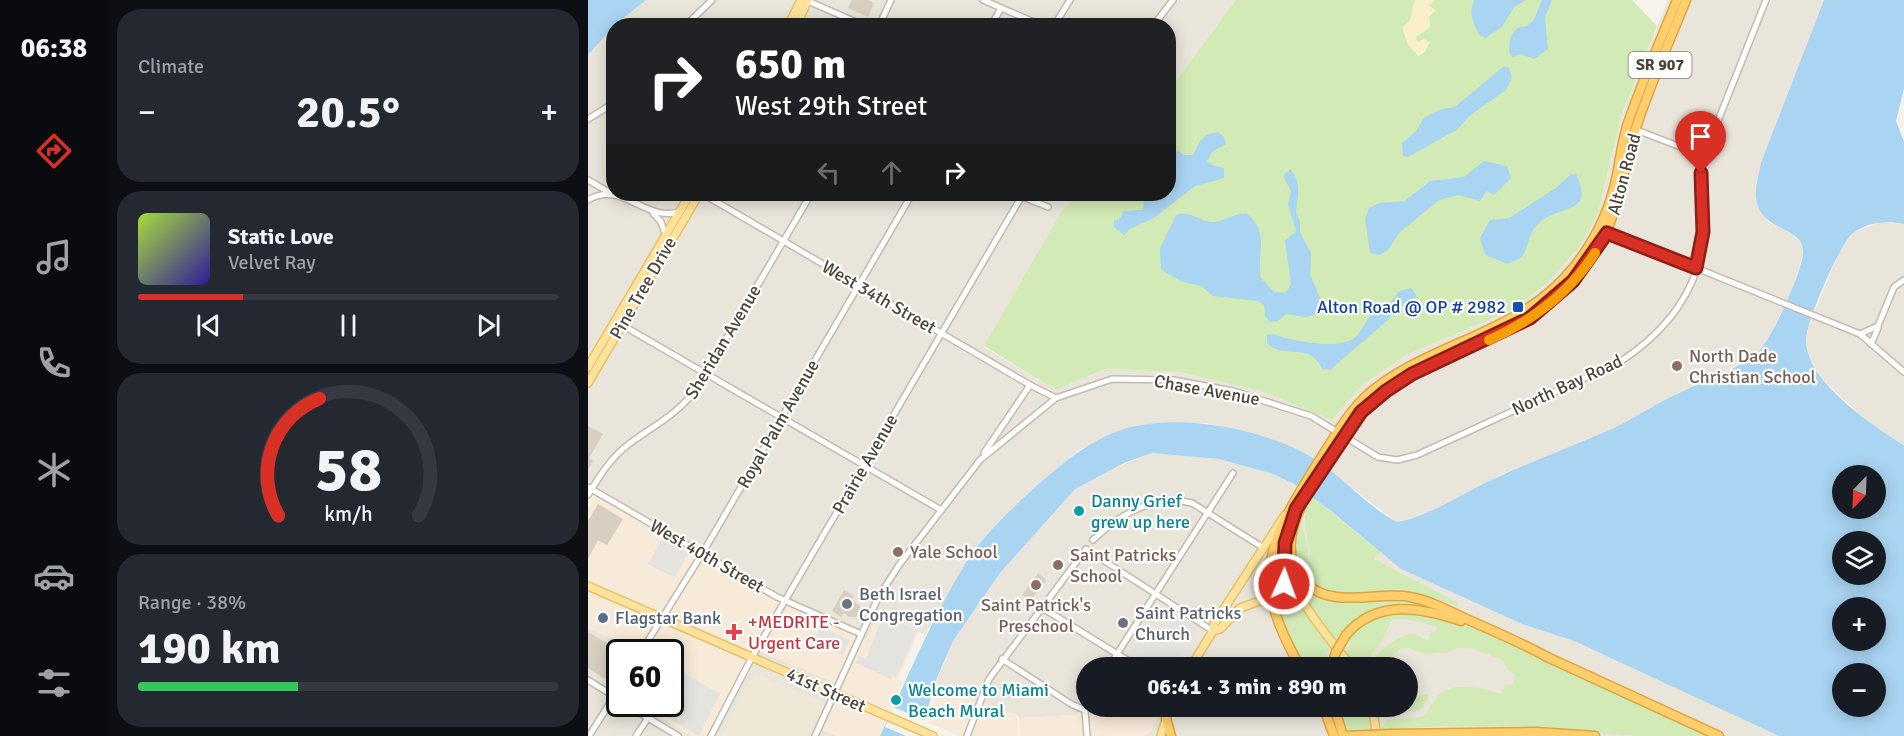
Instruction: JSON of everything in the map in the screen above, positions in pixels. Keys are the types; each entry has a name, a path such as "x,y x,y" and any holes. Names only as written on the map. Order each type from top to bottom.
{"highway":[{"name":"Alton Road","path":"1286,513 1299,499 1340,434 1386,391 1412,374 1497,336 1543,309 1573,281 1603,231 1631,128 1677,0"},
{"name":"Alton Road","path":"1631,128 1686,0"},
{"path":"1299,499 1293,528 1291,555 1296,571 1313,590 1336,598 1395,595 1427,601 1719,736"},
{"name":"SR 907","path":"1286,513 1271,554 1270,597 1278,625 1295,657"},
{"path":"1334,657 1346,635 1370,616 1390,609 1409,609 1456,619 1549,658"},
{"path":"1327,717 1334,736"},
{"path":"1338,717 1344,736 1516,732 1595,736"},
{"path":"1166,718 1172,736"}],"main road":[{"path":"794,18 806,0"},
{"path":"799,18 806,0"},
{"name":"Pine Tree Drive","path":"588,367 686,201"},
{"name":"Pine Tree Drive","path":"588,383 695,201"},
{"name":"Alton Road","path":"1213,631 1220,629 1240,608 1270,597 1281,589 1284,582 1285,545 1299,499"},
{"name":"Alton Road","path":"1197,657 1213,631 1214,624 1286,513"},
{"name":"SR 907","path":"1289,529 1289,563 1297,591 1310,613 1344,657"},
{"name":"41st Street","path":"588,586 933,736"},
{"path":"1374,717 1377,736"},
{"path":"1161,736 1166,718"}],"street":[{"path":"693,18 712,0"},
{"path":"806,0 847,18"},
{"path":"883,18 891,0"},
{"path":"983,0 1024,18"},
{"path":"1059,18 1070,0"},
{"path":"1159,18 1173,0"},
{"name":"North Bay Road","path":"1340,434 1378,457 1397,460 1417,455 1618,363 1641,348 1667,323 1681,303 1696,268 1703,232 1701,173 1704,156 1766,0"},
{"path":"995,18 1001,8"},
{"path":"588,119 606,107"},
{"path":"1631,128 1704,156"},
{"path":"588,180 606,190"},
{"path":"588,201 606,195"},
{"path":"629,201 652,212 666,215 680,212"},
{"name":"West 34th Street","path":"715,201 1030,386 1056,398"},
{"name":"Sheridan Avenue","path":"588,495 590,488 619,452 683,407 707,374 807,201"},
{"name":"Royal Palm Avenue","path":"649,639 702,554 908,201"},
{"name":"Prairie Avenue","path":"711,736 752,657 942,333 1016,201"},
{"path":"1035,201 1048,207"},
{"path":"652,212 661,222 666,236"},
{"path":"1603,231 1860,334 1904,372"},
{"path":"1871,344 1894,287 1902,281"},
{"path":"622,325 941,510"},
{"path":"1860,334 1878,326"},
{"name":"Chase Avenue","path":"980,460 1056,398 1112,379 1173,381 1233,391 1311,416 1340,434"},
{"name":"Chase Avenue","path":"815,736 878,598 894,573 980,460 1030,386"},
{"path":"1115,657 1233,473"},
{"name":"West 40th Street","path":"590,488 786,601 861,634"},
{"path":"1093,540 1127,513 1155,502 1179,500 1192,503 1262,548"},
{"path":"967,736 981,695 1002,659 1086,549 1213,631"},
{"path":"1041,607 1122,657"},
{"path":"1002,659 1076,705"},
{"path":"588,680 606,691"},
{"path":"589,736 606,713"},
{"path":"1086,717 1087,736"},
{"path":"636,736 648,718 678,736"}],"shaded area":[{"path":"646,0 1236,0 1176,81 1176,18 625,18"},
{"path":"1668,0 1824,0 1762,163 1757,184 1756,200 1768,222 1793,233 1801,243 1803,254 1791,293 1760,350 1746,360 1608,431 1500,475 1429,513 1397,522 1306,454 1242,431 1205,423 1135,427 1109,434 1079,450 1017,504 987,537 925,635 881,612 866,639 779,602 588,492 588,55 606,35 606,201 1071,201 1061,212 984,347 1056,390 1105,369 1180,372 1261,391 1332,420 1362,385 1406,355 1510,311 1609,162 1620,119"},
{"path":"1879,222 1904,224 1904,445 1873,426 1829,386 1816,372 1809,358 1806,342 1808,328 1840,250 1853,233"},
{"path":"1152,453 1219,459 1273,474 1294,484 1331,511 1401,569 1522,624 1574,641 1779,736 1143,736 1151,731 1157,717 1418,717 1418,657 1076,657 1076,715 1019,718 1017,715 980,704 935,685 953,641 998,574 1075,489 1100,474"},
{"path":"595,496 779,602 866,639 881,612 919,632 898,679 903,681 880,736 836,736 823,730 843,686 752,648 706,736 691,736 660,717 684,717 684,639 613,639 588,628 588,508"},
{"path":"662,539 688,553 675,578 648,564"},
{"path":"884,614 917,631 896,678 892,676 891,679 856,663 859,656 866,659"},
{"path":"1176,615 1196,629 1179,657 1139,657 1131,653 1138,642 1144,645 1151,641 1157,644"},
{"path":"820,627 850,640 843,655 814,642"},
{"path":"588,628 613,639 606,639 606,717 660,717 691,736 588,736"},
{"path":"752,648 844,686 823,730 836,736 706,736"},
{"path":"684,673 720,694 699,736 667,717 684,717"},
{"path":"756,673 821,702 822,707 808,736 721,736 752,675"},
{"path":"938,687 1017,715 1018,736 958,736 929,723"},
{"path":"1076,715 1076,717 1157,717 1151,731 1143,736 1020,736 1019,718"}],"green space":[{"path":"1236,0 1632,0 1657,26 1620,119 1598,213 1579,247 1547,283 1510,311 1406,355 1362,385 1332,420 1261,391 1180,372 1105,369 1056,390 984,346 1061,212 1071,201 1176,201 1176,81"},
{"path":"1312,497 1380,552 1374,559 1456,602 1458,606 1423,595 1399,591 1336,594 1320,588 1305,575 1310,556 1305,517"},
{"path":"1301,517 1308,553 1307,566 1303,572 1294,552 1295,532"},
{"path":"1296,575 1317,594 1412,599 1443,612 1411,605 1383,607 1359,618 1347,628 1337,642 1314,616 1294,576"},
{"path":"1290,584 1298,603 1334,648 1327,651 1327,657 1299,657 1279,620 1276,599"},
{"path":"1410,611 1481,630 1712,736 1640,736 1526,727 1439,726 1380,730 1387,720 1422,717 1442,692 1450,689 1467,687 1502,694 1505,685 1513,685 1515,675 1508,670 1503,660 1475,649 1455,648 1449,652 1425,654 1401,648 1392,657 1375,657 1399,638 1413,633 1429,641 1431,632 1437,631 1436,626 1406,619 1391,620 1384,638 1370,657 1349,657 1342,648 1349,647 1350,637 1364,626 1385,616"},
{"path":"1428,694 1429,698 1418,710 1418,695"},
{"path":"1343,717 1372,717 1375,730 1347,732"}],"sand":[{"path":"1415,0 1435,0 1429,6 1436,10 1429,17 1430,27 1416,37 1417,42 1424,39 1430,42 1425,52 1418,56 1408,45 1402,27 1410,20"}],"water":[{"path":"588,0 646,0 624,18 606,18 606,35 588,55"},
{"path":"1474,0 1526,0 1514,7 1502,27 1485,38 1479,35 1472,18"},
{"path":"1542,0 1552,0 1545,18 1548,49 1534,59 1521,54 1513,57 1509,51 1511,37 1515,30 1531,23"},
{"path":"1824,0 1904,0 1904,88 1896,121 1904,142 1904,224 1877,223 1858,230 1846,241 1824,285 1811,319 1806,342 1815,368 1836,394 1864,418 1904,445 1904,736 1779,736 1574,641 1522,624 1401,569 1331,511 1294,484 1273,474 1219,459 1152,453 1124,463 1075,489 999,574 953,641 936,680 920,736 880,736 931,625 974,551 1006,515 1049,475 1077,453 1108,435 1130,427 1182,422 1208,424 1261,436 1285,444 1318,461 1397,522 1423,514 1500,476 1614,428 1664,400 1749,359 1758,352 1771,334 1798,275 1803,253 1797,237 1773,224 1759,210 1756,198 1761,163"},
{"path":"1504,66 1509,68 1512,78 1506,90 1469,116 1458,129 1408,157 1403,156 1402,143 1416,131 1424,118 1439,110 1455,107"},
{"path":"1218,132 1224,137 1226,144 1212,152 1207,161 1224,168 1224,178 1195,186 1176,201 1176,153 1178,151 1184,155 1193,155 1204,137"},
{"path":"1484,161 1507,166 1511,178 1494,195 1487,191 1480,201 1458,195 1439,200 1400,232 1388,250 1380,255 1370,253 1365,219 1369,208 1379,203 1405,201 1430,181 1464,177"},
{"path":"1290,169 1298,184 1296,212 1300,222 1300,232 1311,253 1310,274 1320,298 1318,312 1306,317 1286,314 1278,321 1270,322 1265,316 1264,305 1258,301 1213,296 1201,286 1180,281 1161,269 1160,249 1176,215 1186,214 1213,222 1246,213 1254,221 1260,236 1261,278 1274,292 1286,293 1291,284 1285,241 1296,231 1288,204 1291,191 1283,176"},
{"path":"1576,174 1581,187 1581,197 1578,203 1538,224 1532,232 1522,257 1508,264 1485,255 1480,238 1490,220 1509,218 1556,188 1570,175"},
{"path":"1143,201 1176,201 1154,218 1130,229 1124,235 1114,227 1114,220 1119,220 1124,211 1142,210"},
{"path":"1411,288 1416,295 1414,303 1410,306 1400,305 1389,319 1330,370 1322,369 1317,361 1304,353 1280,350 1267,343 1267,335 1273,334 1315,343 1347,342 1358,334 1376,310 1389,305 1399,291"}],"pier":[{"path":"893,707 929,722 922,736 906,736 885,727"}],"building":[{"path":"852,0 867,0 874,3 868,17 848,8"},
{"path":"588,426 603,434 589,458 593,461 588,470"},
{"path":"598,504 623,519 607,545 598,540 588,559 588,521"},
{"name":"Saint Patrick's Preschool","path":"1038,573 1046,580 1030,601 1022,595"},
{"name":"Beth Israel Congregation","path":"844,590 854,596 852,600 861,609 856,617 849,617 844,613 841,617 832,611"},
{"path":"588,632 606,643 605,679 588,668"}],"slow traffic":[{"path":"1489,340 1530,318 1556,298 1595,253"}],"place":[{"name":"Alton Road @ OP # 2982","path":"1518,307"},
{"name":"North Dade Christian School","path":"1677,366"},
{"name":"Danny Grief grew up here","path":"1079,511"},
{"name":"Yale School","path":"898,552"},
{"name":"Saint Patricks School","path":"1058,565"},
{"name":"Saint Patrick's Preschool","path":"1036,585"},
{"name":"Beth Israel Congregation","path":"847,604"},
{"name":"Flagstar Bank","path":"603,618"},
{"name":"Saint Patricks Church","path":"1123,623"},
{"name":"+MEDRITE - Urgent Care","path":"734,632"},
{"name":"Welcome to Miami Beach Mural","path":"896,700"}],"route":[{"path":"1284,584 1285,543 1296,509 1361,412 1386,391 1412,374 1497,336 1530,318 1573,281 1588,263 1607,233 1696,268 1703,232 1701,173"}]}
